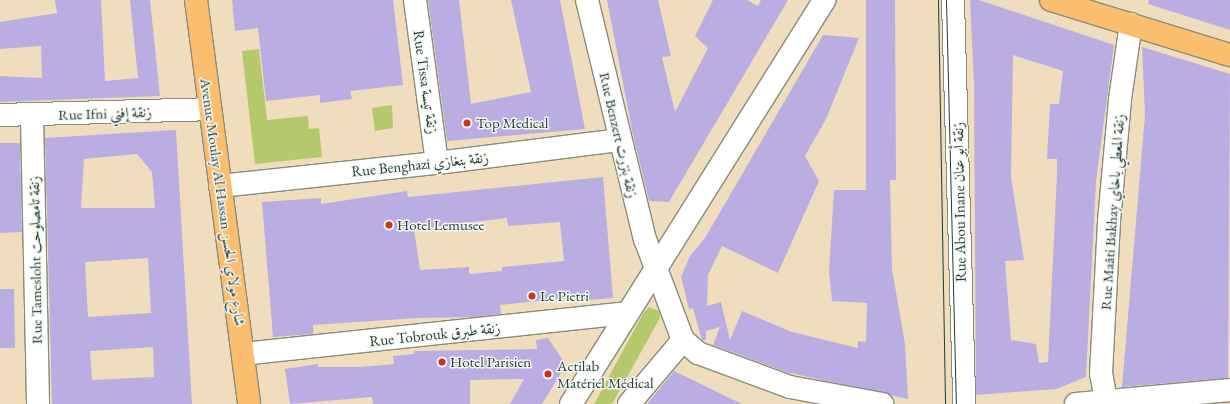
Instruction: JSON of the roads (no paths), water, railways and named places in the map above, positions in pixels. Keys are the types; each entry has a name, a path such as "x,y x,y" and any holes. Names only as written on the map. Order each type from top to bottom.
{"main road":[{"name":"Avenue Moulay Al Hassan شارع مولاي الحسن","path":"196,0 220,186 244,354 248,404"},
{"path":"1051,0 1230,55"}],"street":[{"name":"Rue Tissa زنقة تيسة","path":"415,0 437,163"},
{"name":"Rue Benzert زنقة بنزرت","path":"587,0 639,220 683,340"},
{"path":"571,404 824,0"},
{"name":"Rue Abou Inane زنقة أبو عنان","path":"953,0 964,404"},
{"name":"Rue Maâti Bakhay زنقة المعطي باخاي","path":"1106,401 1101,374 1109,221 1120,99 1131,24"},
{"name":"Rue Ifni زنقة إفني","path":"0,115 32,116 210,109"},
{"name":"Rue Tamesloht زنقة تامصلوحت","path":"32,116 38,404"},
{"name":"Rue Benghazi زنقة بنغازي","path":"220,186 437,163 620,140"},
{"name":"Rue Tobrouk زنقة طبرق","path":"244,354 627,313"},
{"path":"629,404 683,340 698,353 739,370 790,387 831,400 882,404"},
{"path":"1076,404 1230,390"}],"tram line":[{"path":"938,0 945,404"},
{"path":"946,0 956,404"}],"place":[{"name":"Top Medical","path":"467,123"},
{"name":"Hotel Lemusee","path":"389,225"},
{"name":"Le Pietri","path":"532,296"},
{"name":"Hotel Parisien","path":"442,362"},
{"name":"Actilab Matériel Médical","path":"548,374"}]}
